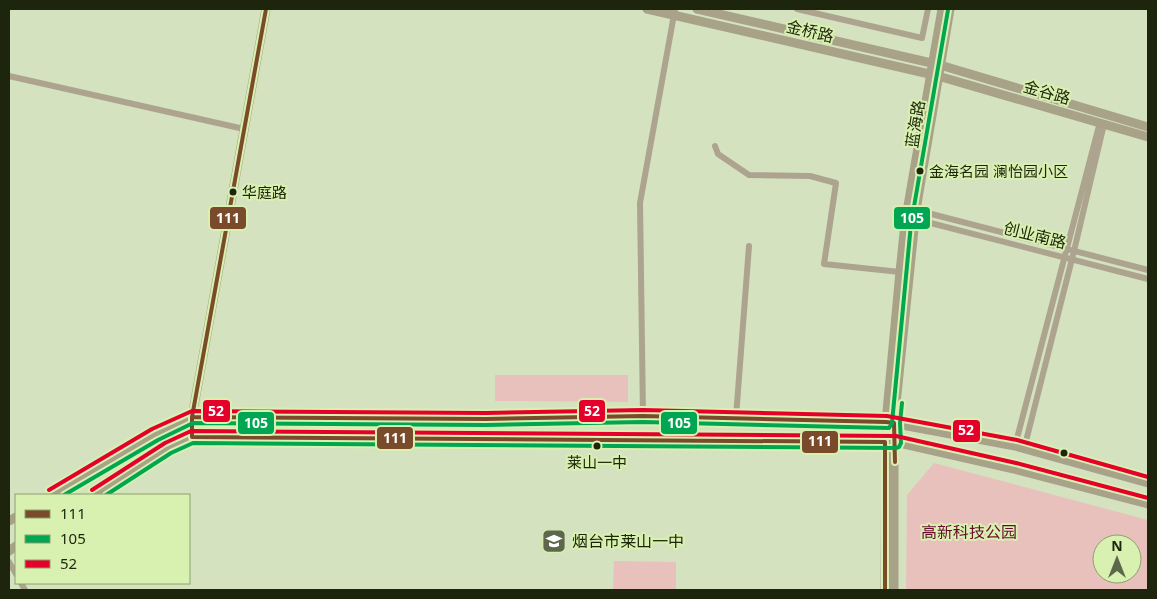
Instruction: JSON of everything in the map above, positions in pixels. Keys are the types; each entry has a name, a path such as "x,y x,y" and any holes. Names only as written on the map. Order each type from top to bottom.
{"street":[{"path":"192,437 192,417 266,9"},
{"name":"金桥路","path":"647,9 675,12 934,75"},
{"name":"金桥路","path":"697,9 936,64"},
{"path":"797,9 922,38 928,9"},
{"path":"829,17 831,9"},
{"name":"蓝海路","path":"936,64 942,9"},
{"name":"蓝海路","path":"890,422 905,223 936,64 950,9"},
{"path":"642,416 640,204 675,12"},
{"name":"金谷路","path":"936,64 1148,127"},
{"name":"蓝海路","path":"890,422 934,75"},
{"name":"金谷路","path":"934,75 1148,137"},
{"path":"9,76 244,129"},
{"path":"1020,448 1102,123"},
{"path":"715,146 718,154 749,175 810,176 836,183 824,264 900,272"},
{"name":"创业南路","path":"916,215 1070,254 1148,270"},
{"path":"736,417 749,246"},
{"name":"创业南路","path":"1070,254 1148,279"},
{"path":"54,494 155,434 192,417 486,419 642,416 890,422 1020,448 1148,483"},
{"path":"486,419 486,438"},
{"path":"890,422 894,590"},
{"path":"97,494 168,448 192,437 486,438 890,442 1014,469 1148,504"},
{"path":"885,590 890,442"}],"green space":[{"path":"495,375 628,375 628,402 495,401"},
{"name":"高新科技公园","path":"934,463 1148,520 1148,590 906,590 907,495"},
{"path":"614,561 676,562 676,590 613,590"}],"transit line":[{"name":"111","path":"266,9 192,417 192,437 885,442 885,590"},
{"name":"105","path":"66,494 158,440 193,423 486,425 643,422 889,428 892,423 911,224 948,10"},
{"name":"105","path":"108,494 171,453 193,443 896,448 901,443 902,403"},
{"name":"52","path":"49,490 152,429 192,411 486,413 643,410 887,416 1017,440 1148,477"},
{"name":"111","path":"192,417 486,419 643,416 886,422 894,423 895,462"},
{"name":"52","path":"92,490 165,443 191,431 896,436 1016,463 1148,498"}],"place":[{"name":"金海名园 澜怡园小区","path":"920,171"},
{"name":"华庭路","path":"233,192"},
{"name":"莱山一中","path":"597,446"},
{"name":"烟台市莱山一中","path":"554,541"}]}
